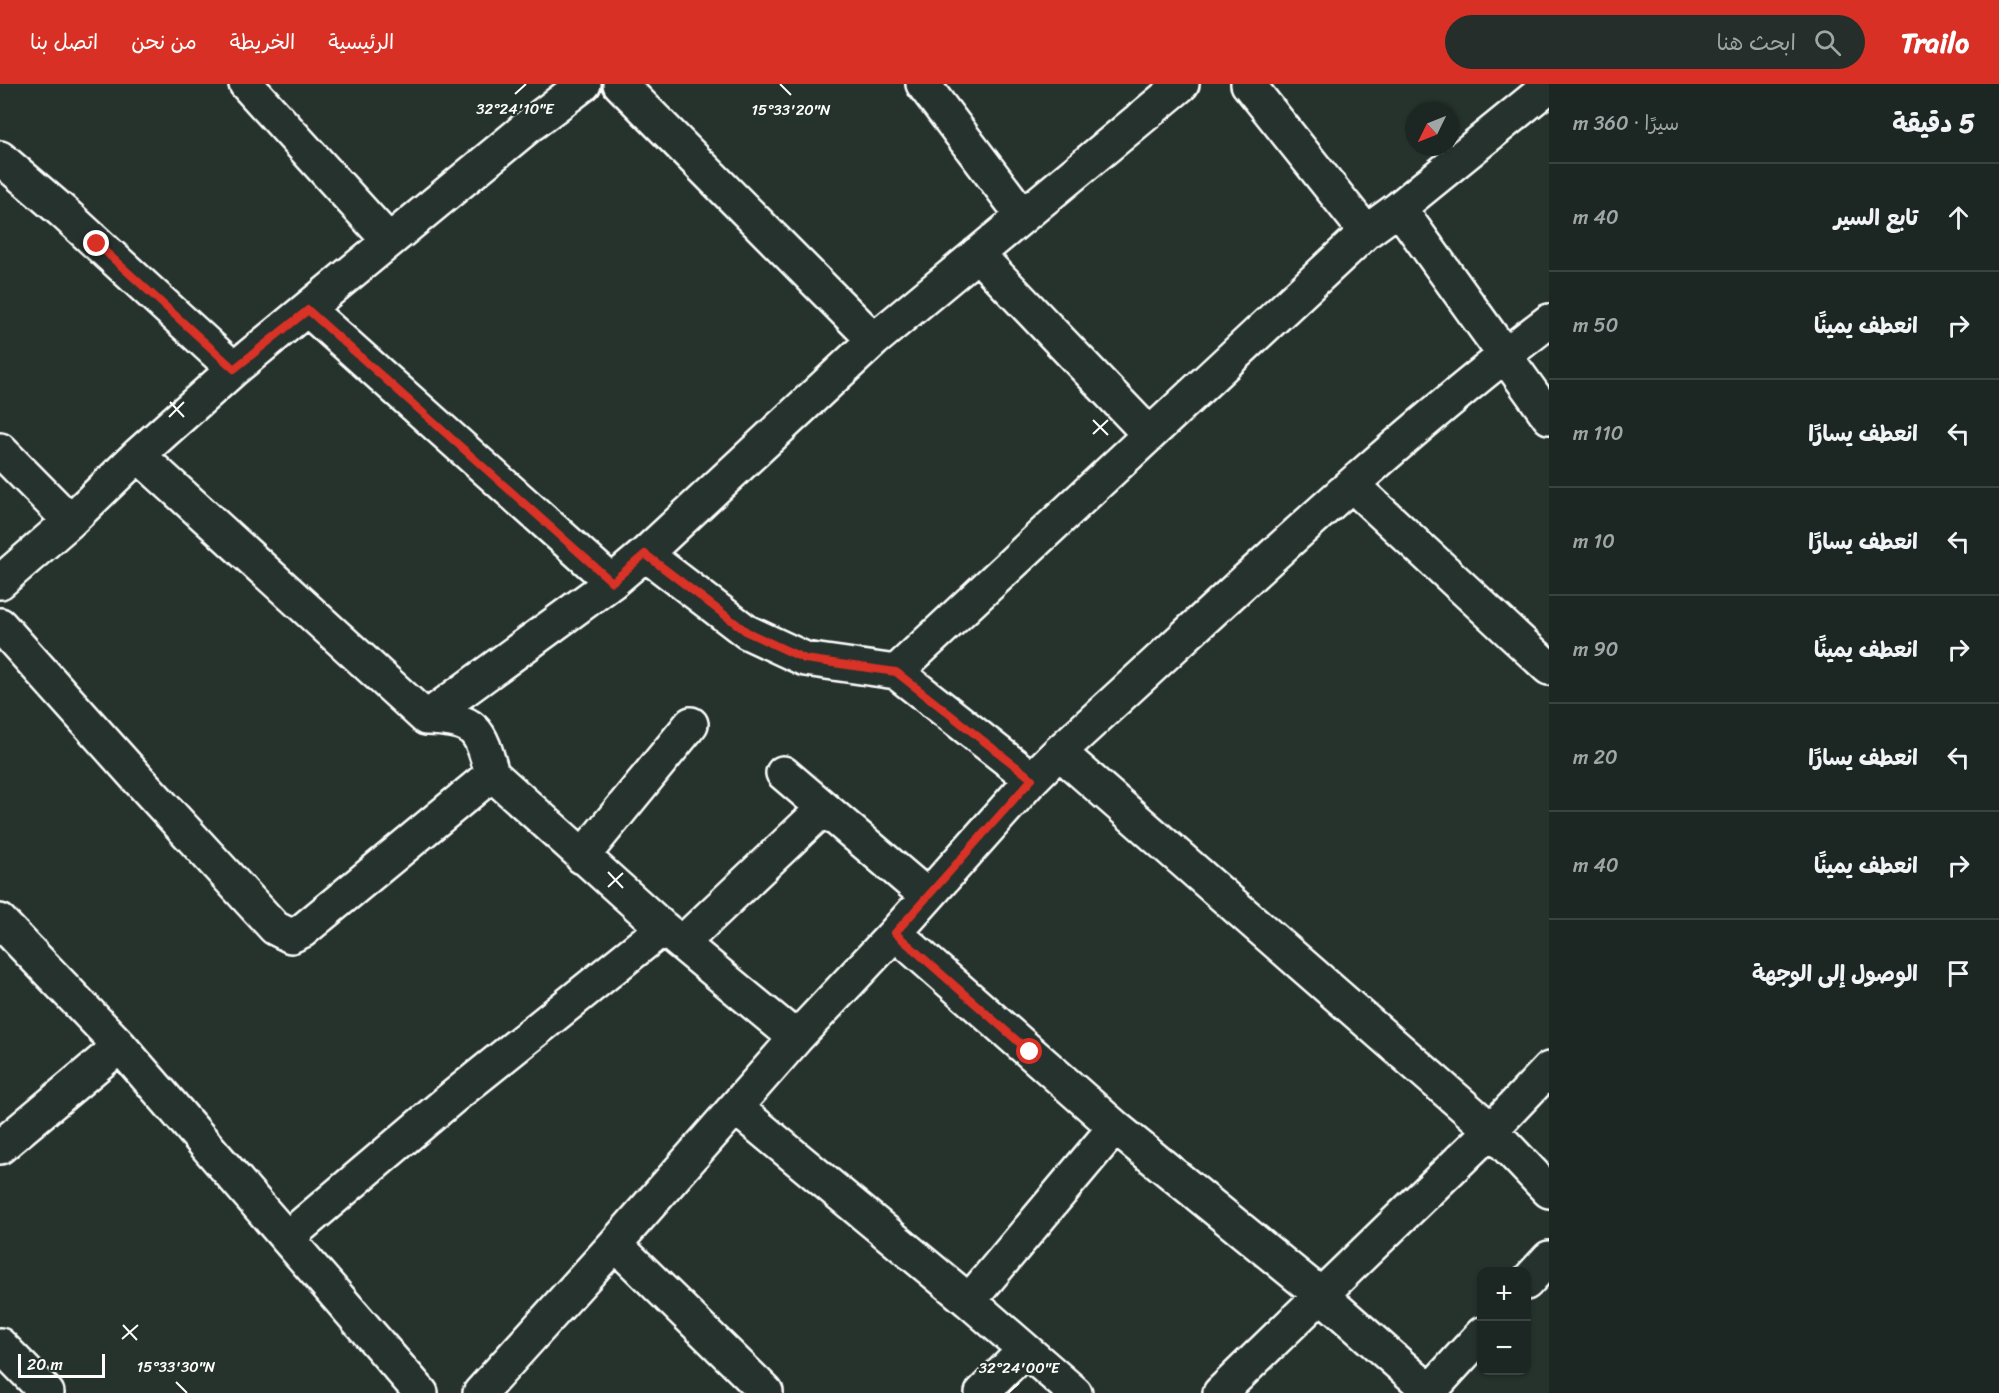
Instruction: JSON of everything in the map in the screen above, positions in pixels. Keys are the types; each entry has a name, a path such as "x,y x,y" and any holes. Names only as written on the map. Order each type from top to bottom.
{"street":[{"path":"246,84 389,241"},
{"path":"0,582 70,521 138,455 234,369 531,124 584,84"},
{"path":"620,84 874,340"},
{"path":"923,84 1023,216"},
{"path":"426,718 612,582 645,554 874,340 1182,84"},
{"path":"1248,84 1366,232"},
{"path":"896,672 1366,232 1399,208 1549,86"},
{"path":"0,158 63,212 234,369"},
{"path":"1399,208 1549,417"},
{"path":"977,254 1149,434"},
{"path":"308,310 612,582"},
{"path":"480,1393 796,1038 895,933 1032,779 1352,484 1505,355 1549,321"},
{"path":"0,450 70,521"},
{"path":"138,455 426,718 448,718 468,724 483,742 492,774 672,936 796,1038"},
{"path":"1352,484 1549,668"},
{"path":"645,554 747,632 805,659 896,672 1032,779"},
{"path":"0,625 275,928 291,936 302,931 492,774"},
{"path":"582,857 691,724"},
{"path":"1059,752 1491,1130 1549,1191"},
{"path":"783,774 927,896"},
{"path":"288,1238 453,1097 672,936 824,808"},
{"path":"0,921 120,1046 421,1393"},
{"path":"895,933 1115,1127 1321,1295 1431,1392 1477,1340"},
{"path":"0,1147 120,1046"},
{"path":"1220,1393 1491,1130 1549,1069"},
{"path":"736,1108 969,1301 1075,1393"},
{"path":"969,1301 1115,1127"},
{"path":"615,1244 766,1392"},
{"path":"1531,1278 1549,1258"},
{"path":"0,1345 47,1393"},
{"path":"982,1393 1025,1350"}],"route":[{"path":"97,244 234,369 308,310 612,582 645,554 747,632 805,659 896,672 1032,779 895,933 1030,1052"}]}
